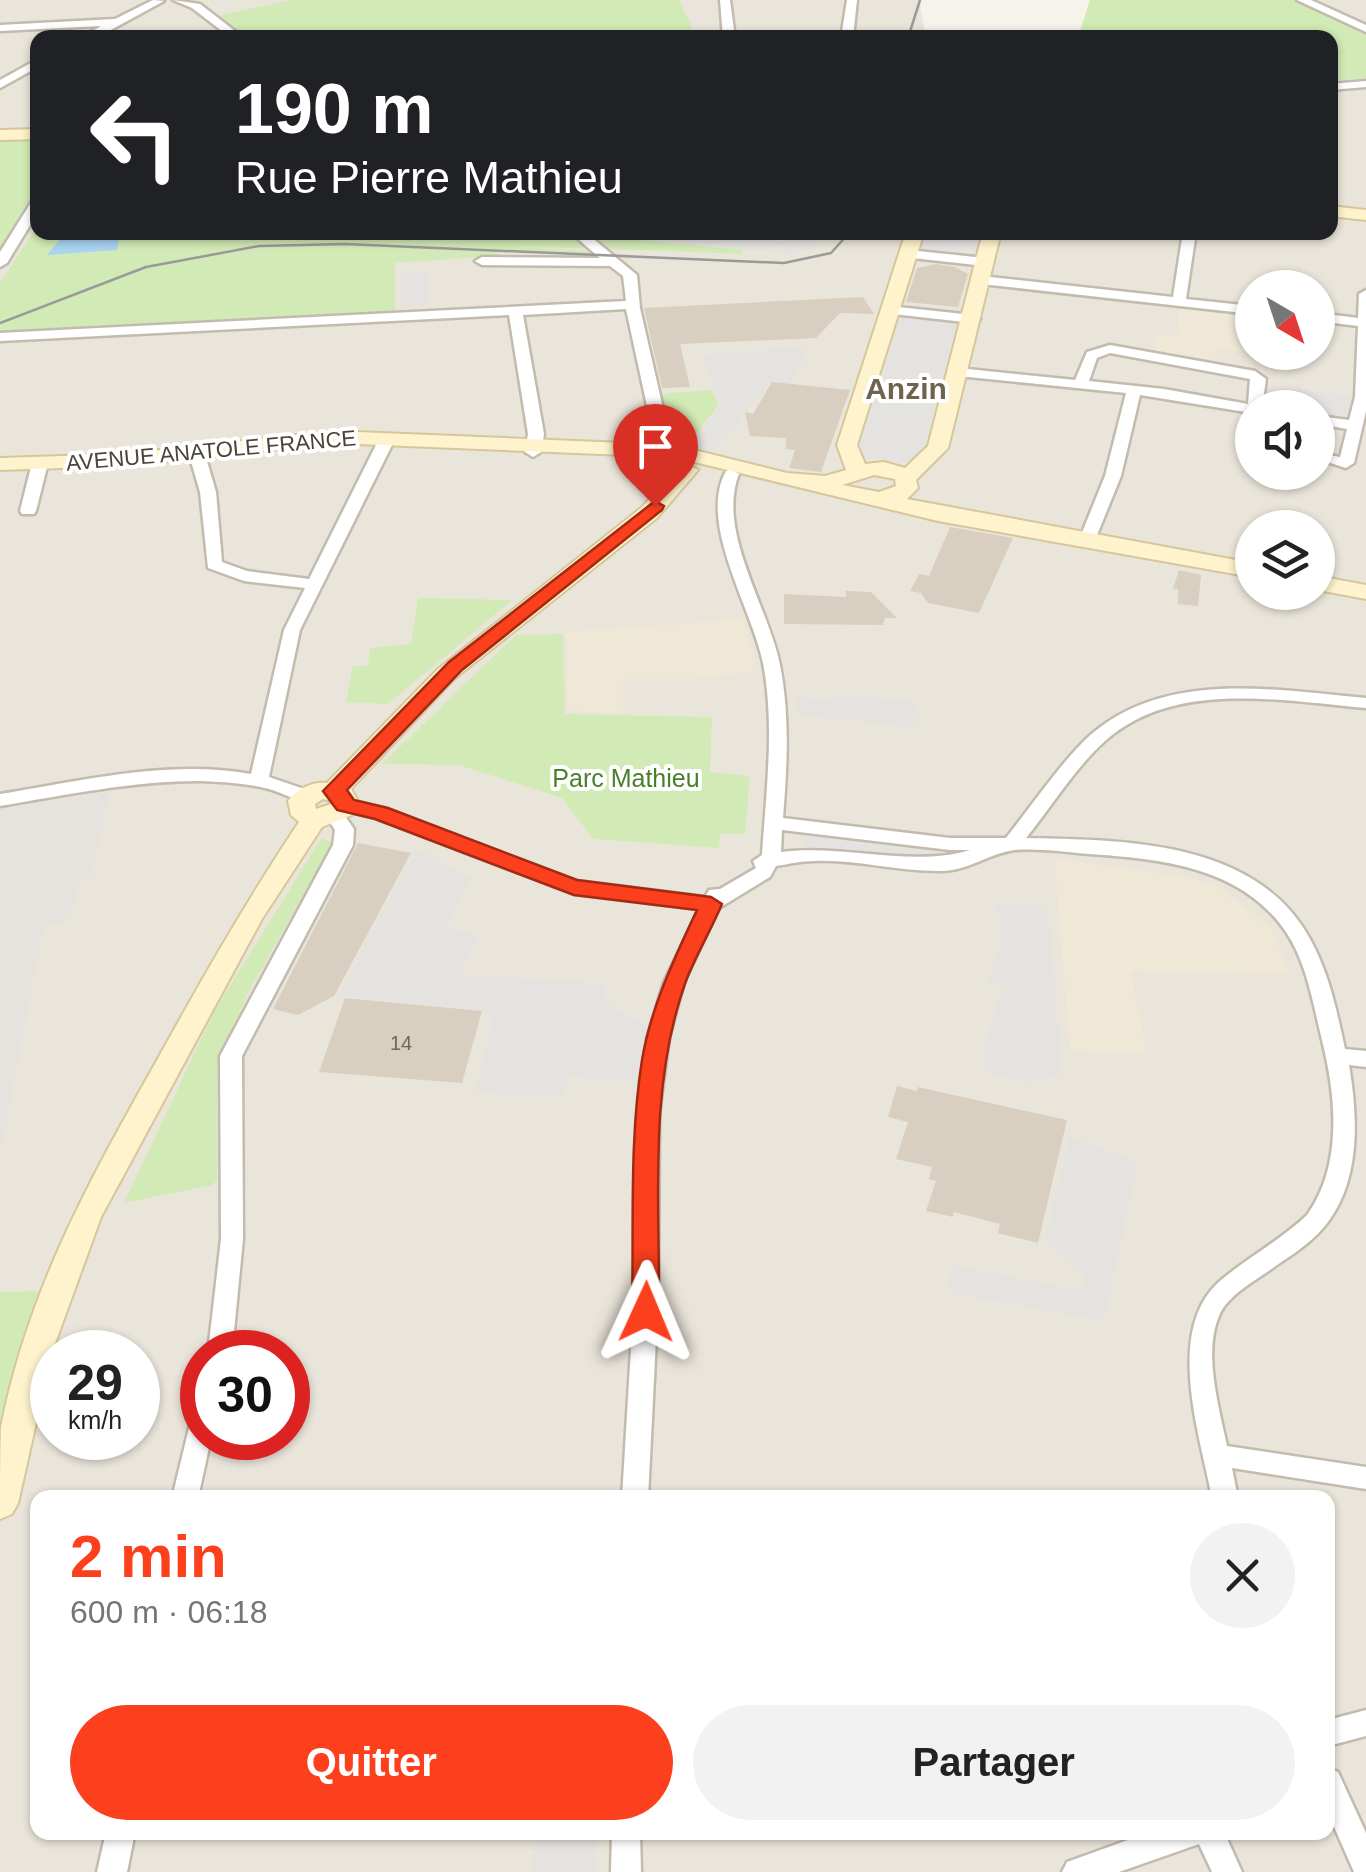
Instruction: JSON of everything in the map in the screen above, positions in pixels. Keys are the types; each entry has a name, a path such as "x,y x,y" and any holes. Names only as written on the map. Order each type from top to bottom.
{"street":[{"path":"102,30 158,0 178,0 196,6 228,30"},
{"path":"725,0 727,30"},
{"path":"848,30 852,0"},
{"path":"1302,0 1366,30"},
{"path":"0,28 117,22"},
{"path":"0,65 30,63"},
{"path":"0,85 30,66"},
{"path":"1338,86 1366,84"},
{"path":"0,135 30,134"},
{"path":"1338,212 1366,215"},
{"path":"0,264 30,214"},
{"path":"586,240 630,275 661,459 669,481 666,495"},
{"path":"912,240 847,446 855,480 884,499 938,514 1235,567"},
{"path":"884,499 899,495 937,452 990,240"},
{"path":"1179,302 1189,240"},
{"path":"908,254 983,271 1235,308"},
{"path":"482,260 615,262"},
{"path":"1335,461 1346,464 1364,389 1366,294"},
{"path":"0,337 633,304"},
{"path":"515,310 536,434 534,449"},
{"path":"889,310 972,319"},
{"path":"1335,320 1364,323"},
{"path":"1081,385 1092,352 1110,349 1255,374 1259,378 1257,390"},
{"path":"958,372 1134,390 1235,405"},
{"path":"1089,535 1111,482 1134,390"},
{"path":"1335,423 1356,426"},
{"path":"259,779 290,635 386,442"},
{"name":"AVENUE ANATOLE FRANCE","path":"1,468 109,467 295,445 386,442 661,459 731,474 855,480"},
{"path":"198,454 208,492 212,559 216,568 244,576 314,584"},
{"path":"28,511 39,466"},
{"path":"0,1503 36,1352 86,1216 250,916 327,805 456,666 666,495 691,466"},
{"name":"AVENUE ANATOLE FRANCE","path":"691,466 812,482 855,480"},
{"path":"855,480 884,467 940,506 1166,554"},
{"path":"0,800 158,777 259,779 327,805 380,813 574,887 711,904 732,895 764,872 771,858 776,686 730,527 724,486 731,474"},
{"path":"1335,586 1366,592"},
{"path":"771,858 825,854 946,865 1012,844 1096,739 1135,711 1177,700 1228,696 1366,703"},
{"path":"222,1330 233,1217 229,1064 239,1034 343,845 345,829 327,805"},
{"path":"773,823 950,844 1012,844 1196,862 1244,884 1280,912 1298,935 1337,1056 1344,1123 1336,1182 1326,1209 1301,1237 1227,1291 1210,1307 1204,1322 1206,1387 1224,1490"},
{"path":"635,1490 653,1069 670,994 711,904"},
{"path":"1337,1056 1366,1059"},
{"path":"1217,1455 1366,1478"},
{"path":"187,1490 194,1460"},
{"path":"1335,1731 1366,1722"},
{"path":"1335,1797 1366,1866"},
{"path":"112,1872 119,1840"},
{"path":"626,1840 626,1872"},
{"path":"1077,1872 1171,1840"},
{"path":"1213,1840 1227,1872"}],"shaded area":[{"path":"0,0 919,0 925,30 30,30 30,240 1338,240 1338,30 1319,30 1280,0 1366,0 1366,1872 0,1872"},
{"path":"644,240 817,240 811,250 791,254"},
{"path":"920,240 984,240 979,257 916,251"},
{"path":"429,271 429,305 400,307 400,272"},
{"path":"1179,307 1235,313 1235,351 1218,349 1216,360 1154,351 1158,334 1177,336"},
{"path":"894,314 962,321 931,452 914,463 856,456"},
{"path":"803,347 806,360 794,374 794,383 770,382 713,454 695,450 706,437 698,435 720,406 701,355"},
{"path":"1335,394 1354,397 1352,416 1335,420"},
{"path":"744,619 755,660 752,672 691,679 623,680 624,714 568,711 566,632"},
{"path":"837,694 914,702 922,729 796,714 795,697 832,701"},
{"path":"110,791 92,877 80,878 70,922 44,924 0,1157 0,807"},
{"path":"817,832 959,849 942,862 799,846"},
{"path":"415,850 472,878 447,929 479,935 461,975 605,983 606,998 620,1013 647,1024 636,1082 569,1077 564,1098 474,1092 494,1012 338,996"},
{"path":"1054,858 1193,878 1219,887 1271,927 1290,974 1131,971 1146,1052 1070,1051"},
{"path":"997,903 1048,904 1062,1075 1024,1083 985,1072 985,1043 1003,988 987,982 1001,942"},
{"path":"1069,1136 1138,1162 1104,1321 949,1293 951,1264 1082,1291 1085,1276 1045,1243"},
{"path":"535,1840 597,1840 596,1872 531,1872"}],"green space":[{"path":"291,0 679,0 693,30 236,30 217,16"},
{"path":"1090,0 1296,0 1366,33 1366,78 1338,80 1338,30 1080,30"},
{"path":"30,138 30,203 0,249 0,139"},
{"path":"30,237 30,240 575,240 585,248 507,247 588,251 595,256 500,252 495,256 395,263 395,312 10,336 0,332 0,283"},
{"path":"598,240 742,250 741,254 612,249"},
{"path":"712,390 718,405 686,448 672,446 661,394"},
{"path":"418,598 512,600 388,704 346,702 353,666 368,666 370,648 411,644"},
{"name":"Parc Mathieu","path":"563,634 565,714 712,717 710,772 750,776 745,834 720,834 719,848 593,839 562,798 459,765 382,764 516,635"},
{"path":"321,839 333,842 247,995 217,1064 217,1179 213,1185 124,1203 215,1010"},
{"path":"42,1291 0,1451 0,1292"}],"water":[{"path":"59,240 119,240 117,250 47,255"}],"building":[{"path":"936,264 968,274 958,307 906,302 917,268"},
{"path":"863,297 874,314 840,313 816,338 680,344 690,387 662,388 644,308"},
{"path":"772,382 850,390 821,472 789,468 795,450 786,449 786,438 750,436 745,412 753,414"},
{"path":"950,527 1013,538 979,613 928,603 921,593 910,591 919,574 929,576"},
{"path":"1179,570 1201,575 1198,606 1178,604 1178,589 1173,589"},
{"path":"846,591 871,592 897,618 885,618 883,625 784,624 784,594 846,597"},
{"path":"358,843 411,853 334,996 298,1015 273,1009"},
{"path":"345,998 482,1011 462,1083 319,1072"},
{"path":"897,1086 917,1091 918,1087 1067,1120 1038,1243 998,1233 1000,1224 954,1212 953,1217 926,1211 936,1181 929,1179 932,1167 896,1159 908,1122 888,1117"}],"tram line":[{"path":"911,30 920,0"},
{"path":"0,323 146,267 259,246 345,244 784,263 831,253 843,240"}],"district":[{"name":"Anzin","path":"906,389"}],"route":[{"path":"646,1312 648,1114 654,1058 674,982 711,904 574,887 380,813 345,805 345,799 334,791 399,720 456,666 655,506"}]}
